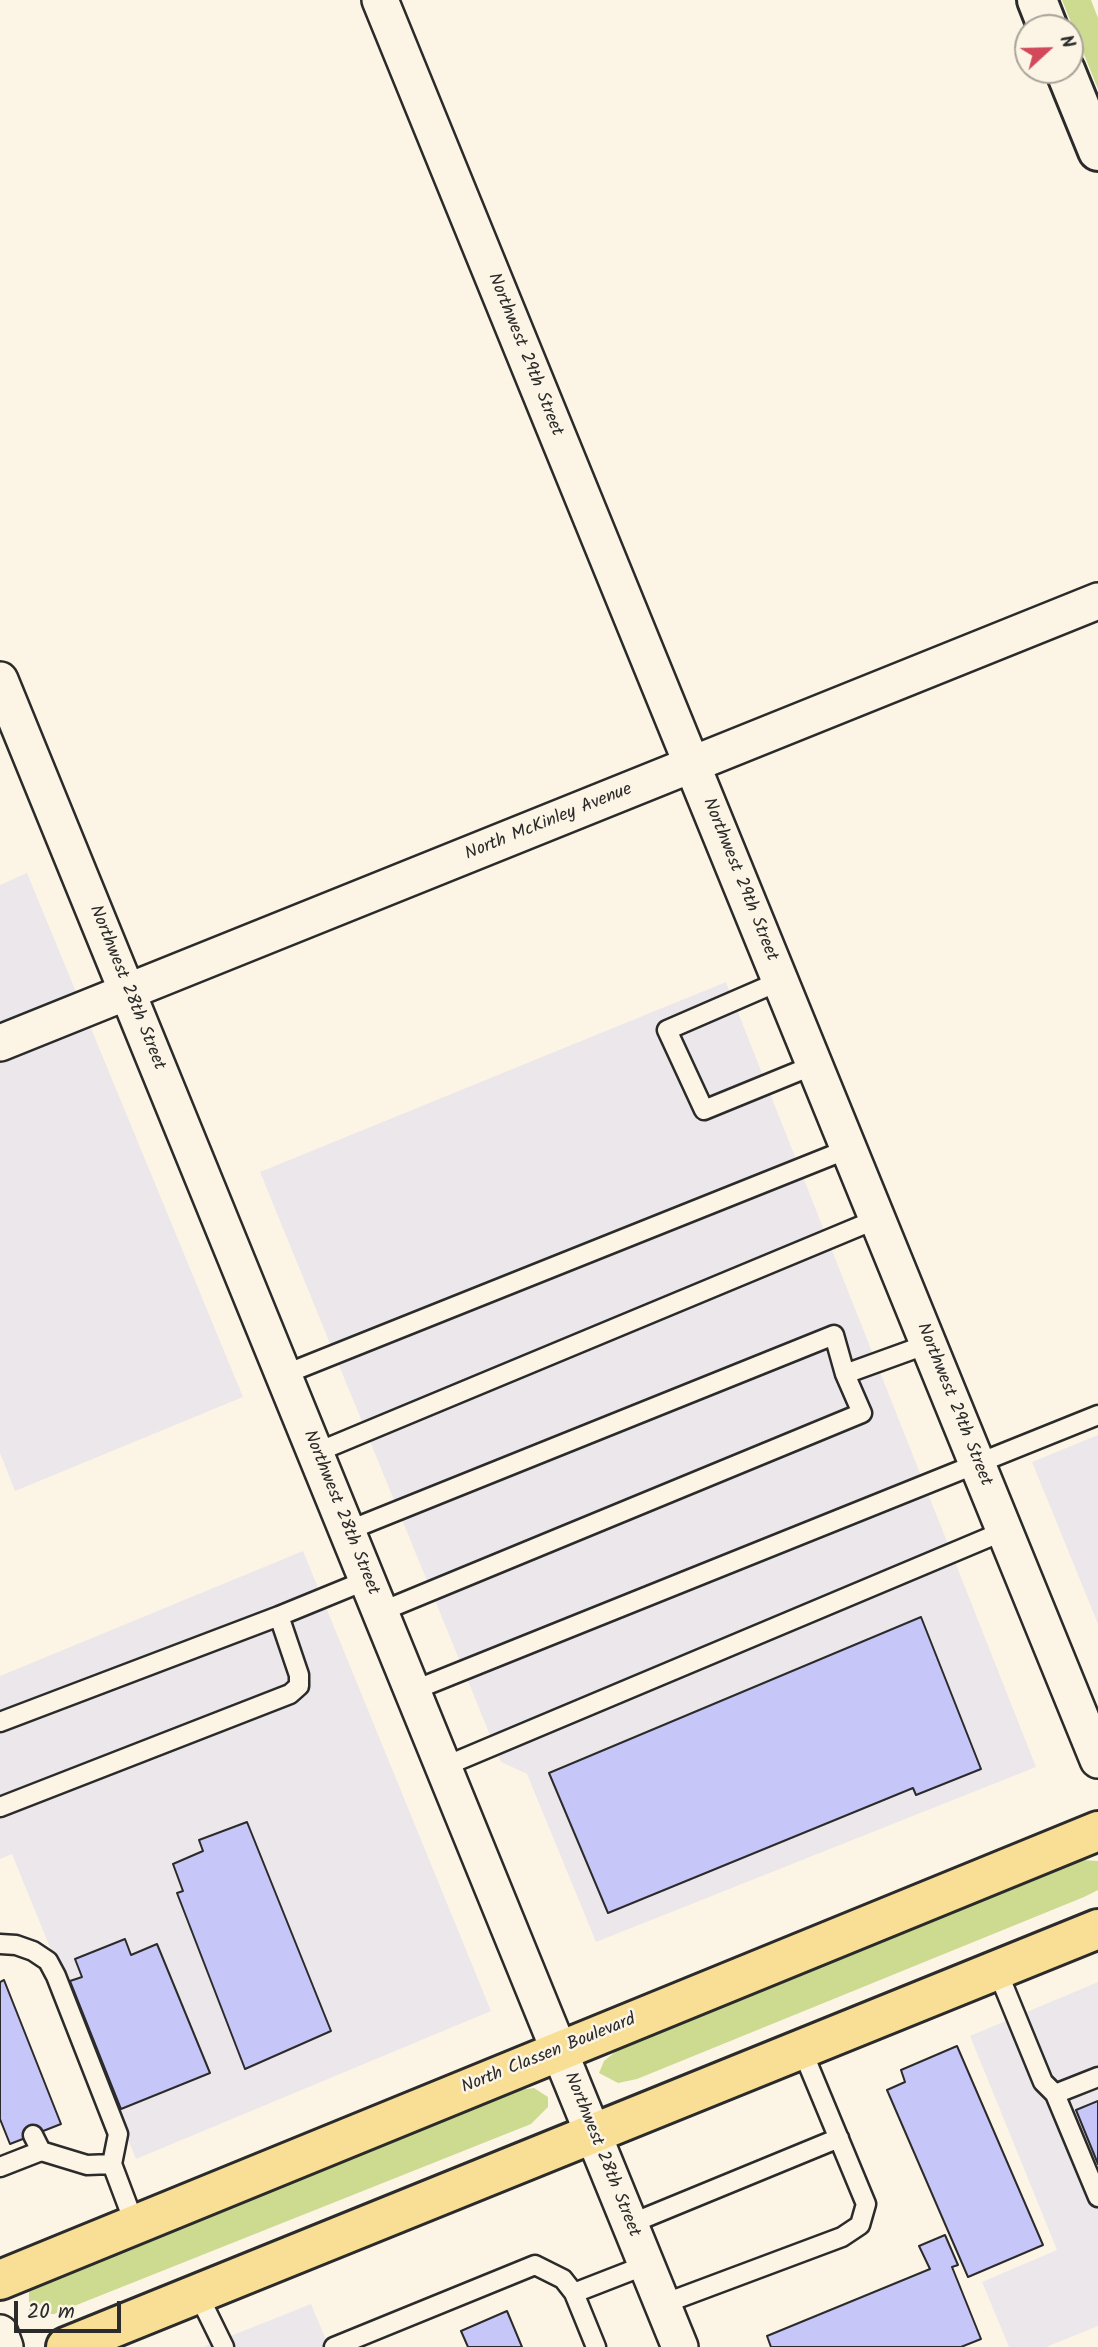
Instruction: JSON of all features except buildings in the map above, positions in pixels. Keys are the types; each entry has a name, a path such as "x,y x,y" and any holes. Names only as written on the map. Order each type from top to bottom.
{"main road":[{"name":"North Classen Boulevard","path":"0,2280 1098,1831"},
{"path":"66,2347 1098,1928"}],"street":[{"name":"Northwest 29th Street","path":"380,0 1098,1760"},
{"path":"1071,84 1098,151"},
{"name":"North McKinley Avenue","path":"0,1043 1098,601"},
{"name":"Northwest 28th Street","path":"0,680 680,2347"},
{"path":"0,2333 5,2347"}],"lane":[{"path":"780,981 667,1030 704,1111 814,1066"},
{"path":"283,1374 848,1149"},
{"path":"315,1453 877,1219"},
{"path":"347,1531 834,1335 845,1374 862,1413 380,1612"},
{"path":"845,1374 928,1344"},
{"path":"412,1691 1098,1415"},
{"path":"443,1767 1004,1531"},
{"path":"0,1722 367,1580"},
{"path":"0,1807 289,1694 299,1686 299,1675 278,1616"},
{"path":"0,1944 16,1945 33,1951 48,1961 56,1976 118,2134 112,2164 135,2225"},
{"path":"997,1970 1043,2082 1055,2094 1098,2197"},
{"path":"663,2304 842,2237 860,2225 866,2204 802,2050"},
{"path":"1055,2094 1098,2077"},
{"path":"629,2224 839,2138"},
{"path":"0,2167 37,2143 87,2165 112,2164"},
{"path":"334,2347 535,2265 563,2279 574,2293 596,2347"},
{"path":"574,2293 646,2265"},
{"path":"198,2294 224,2347"}],"shaded area":[{"path":"27,873 243,1397 15,1491 0,1453 0,885"},
{"path":"726,982 1036,1767 596,1942 527,1774 501,1762 260,1172"},
{"path":"1098,1435 1098,1624 1032,1462"},
{"path":"303,1551 491,2011 136,2159 12,1854 0,1859 0,1676"},
{"path":"1098,1982 1098,2326 1046,2347 1009,2347 982,2282 1057,2250 970,2036"},
{"path":"311,2304 329,2347 203,2347"}],"green space":[{"path":"1062,0 1091,0 1098,18 1098,89 1084,54 1084,14 1068,14"},
{"path":"1083,1860 1098,1861 1098,1890 1084,1897 637,2079 618,2083 599,2073 604,2061 625,2044"},
{"path":"534,2088 548,2097 548,2107 531,2124 54,2314 35,2314 29,2310 29,2292 45,2281 520,2090"}]}
